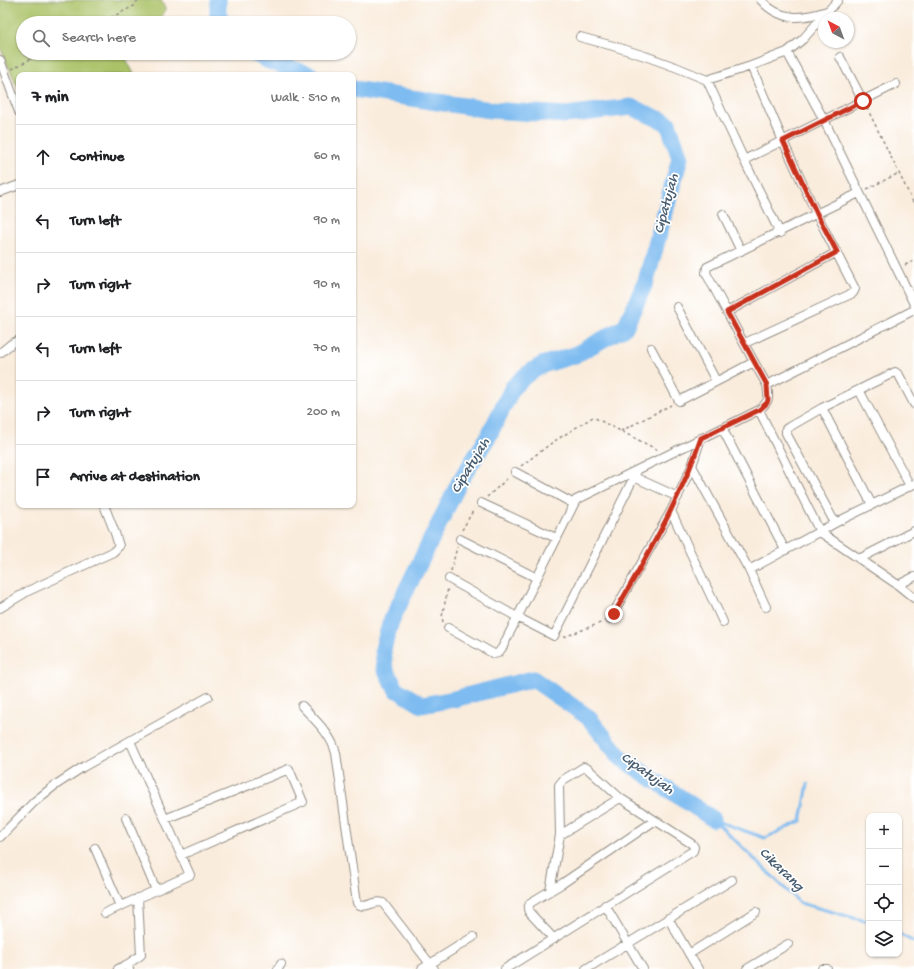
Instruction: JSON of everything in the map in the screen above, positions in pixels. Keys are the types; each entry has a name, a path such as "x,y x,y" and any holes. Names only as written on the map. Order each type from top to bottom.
{"street":[{"path":"761,0 779,14 792,17 806,17 828,11"},
{"path":"580,37 658,60 708,80 787,52 803,39 838,0"},
{"path":"787,52 824,120 914,304"},
{"path":"840,57 863,101"},
{"path":"0,60 16,103"},
{"path":"745,344 855,291 855,287 817,214 783,141 751,66"},
{"path":"708,80 744,160 780,233"},
{"path":"744,160 896,84"},
{"path":"0,192 16,185"},
{"path":"448,628 496,654 502,648 574,504 584,496 636,474 666,455 759,410 767,403 767,385 706,272 707,269 709,266 780,233 859,193"},
{"path":"723,214 741,251"},
{"path":"727,312 837,252"},
{"path":"677,307 716,381"},
{"path":"767,385 914,310"},
{"path":"0,353 16,342"},
{"path":"651,348 679,401 754,362"},
{"path":"835,523 786,431 788,426 893,373 897,373 899,375 914,404"},
{"path":"749,570 835,523 912,485 859,390"},
{"path":"822,408 872,505"},
{"path":"759,410 820,532 898,585 914,598"},
{"path":"722,428 786,550"},
{"path":"610,619 671,511 692,466 701,438"},
{"path":"692,466 749,570 766,607"},
{"path":"514,472 574,504"},
{"path":"636,474 678,497"},
{"path":"449,579 554,636 636,474"},
{"path":"481,503 556,538"},
{"path":"0,608 28,591 113,552 119,546 105,508"},
{"path":"671,511 722,622"},
{"path":"859,559 914,531"},
{"path":"460,539 537,578"},
{"path":"898,585 914,577"},
{"path":"0,837 34,802 54,786 83,767 208,697"},
{"path":"302,706 328,735 336,753 357,903 363,906 378,902 384,904 432,966"},
{"path":"105,913 190,875 130,741"},
{"path":"505,969 694,850 692,844 620,798 588,768 584,767 563,780 559,785 560,835 550,891"},
{"path":"165,819 289,769 302,802 180,854"},
{"path":"560,835 620,798"},
{"path":"126,818 156,890"},
{"path":"554,939 532,916 528,909 528,906 533,900 550,891 654,821"},
{"path":"95,848 120,906"},
{"path":"586,969 732,880"},
{"path":"118,969 129,966 141,955 138,898"},
{"path":"605,905 643,969"},
{"path":"689,954 756,912"},
{"path":"668,918 698,969"},
{"path":"422,969 432,966 473,936"},
{"path":"747,969 788,944"},
{"path":"822,969 828,969"}],"path":[{"path":"114,16 134,6 138,0"},
{"path":"5,72 28,60"},
{"path":"863,101 900,173 914,204"},
{"path":"859,193 900,173"},
{"path":"897,268 914,261"},
{"path":"621,431 679,401"},
{"path":"593,417 666,455"},
{"path":"554,636 566,637 610,619"}],"green space":[{"path":"0,0 161,0 166,10 161,16 16,16 16,60 127,60 133,72 16,72 16,84 0,47"}],"waterway":[{"name":"Cipatujah","path":"218,0 219,16"},
{"name":"Cipatujah","path":"267,60 302,72"},
{"name":"Cipatujah","path":"356,89 490,110 566,115 631,107 668,123 680,158 646,281 625,327 575,355 542,365 526,375 513,387 488,437 460,481 391,621 383,649 385,669 396,689 422,705 454,699 533,679 588,717 621,758 713,819"},
{"name":"Cipatujah","path":"714,820 765,838 801,821 808,784"},
{"name":"Cikarang","path":"713,819 800,903 866,921"},
{"name":"Cikarang","path":"902,936 914,942"}],"route":[{"path":"614,614 671,511 692,466 701,438 759,410 767,403 767,385 727,312 837,252 817,214 783,141 863,101"}]}
